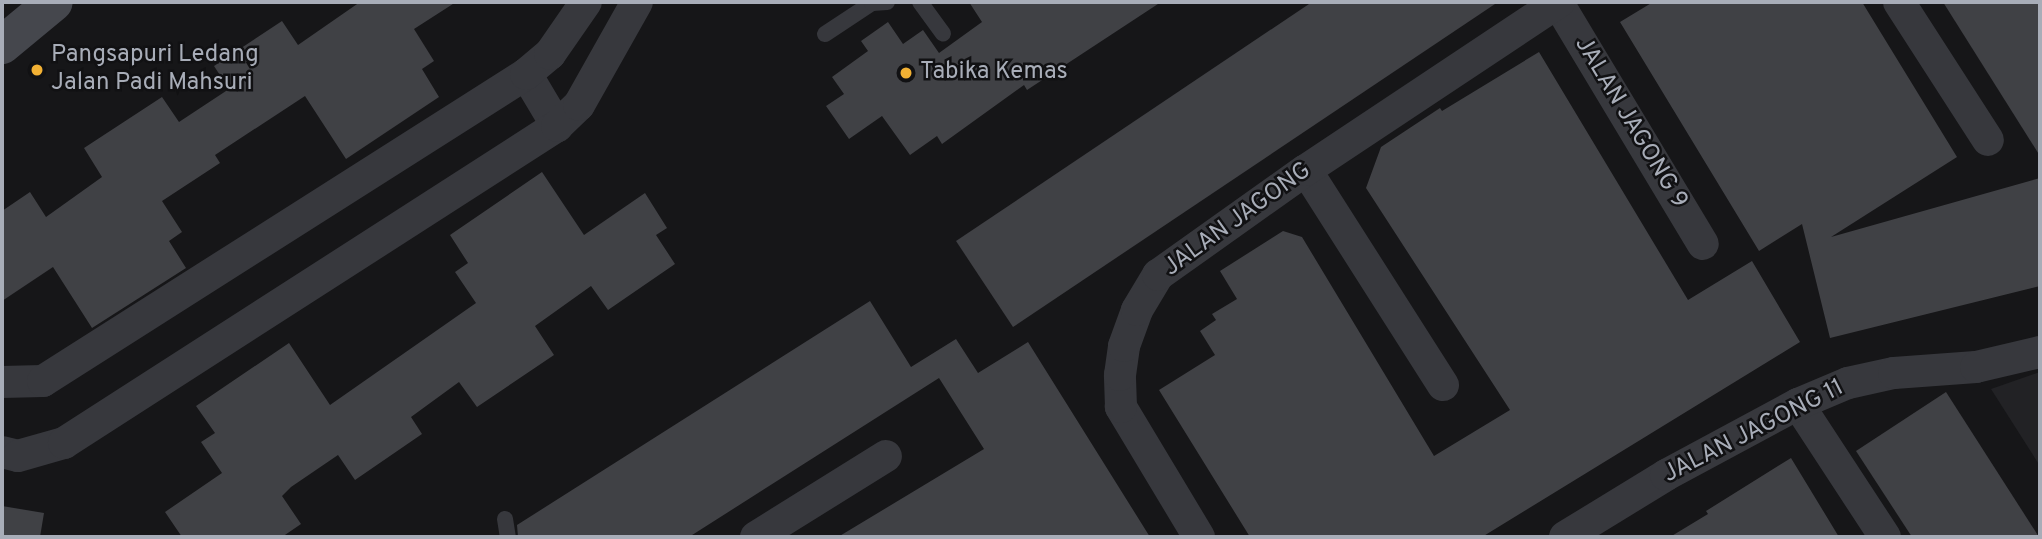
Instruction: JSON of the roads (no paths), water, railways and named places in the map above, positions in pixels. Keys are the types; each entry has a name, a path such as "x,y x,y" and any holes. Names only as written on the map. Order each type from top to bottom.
{"main road":[{"path":"2,45 54,2"}],"street":[{"path":"2,382 43,381 526,74 550,54 586,2"},
{"path":"2,452 18,456 64,443 557,126 579,105 637,2"},
{"name":"JALAN JAGONG","path":"1199,537 1121,407 1120,376 1124,346 1137,310 1158,275 1306,170 1558,2"},
{"name":"JALAN JAGONG 9","path":"1558,2 1703,244"},
{"path":"1899,2 1987,140"},
{"path":"526,74 557,126"},
{"path":"1306,170 1443,385"},
{"name":"JALAN JAGONG 11","path":"1565,537 1666,475 1798,404 1848,383 1894,373 1976,366 2040,352"},
{"path":"1798,404 1885,537"},
{"path":"756,537 886,456"}],"lane":[{"path":"825,34 877,2"},
{"path":"920,2 943,34"},
{"path":"505,519 508,537"}],"place":[{"name":"Pangsapuri Ledang Jalan Padi Mahsuri","path":"37,70"},
{"name":"Tabika Kemas","path":"906,73"}]}
